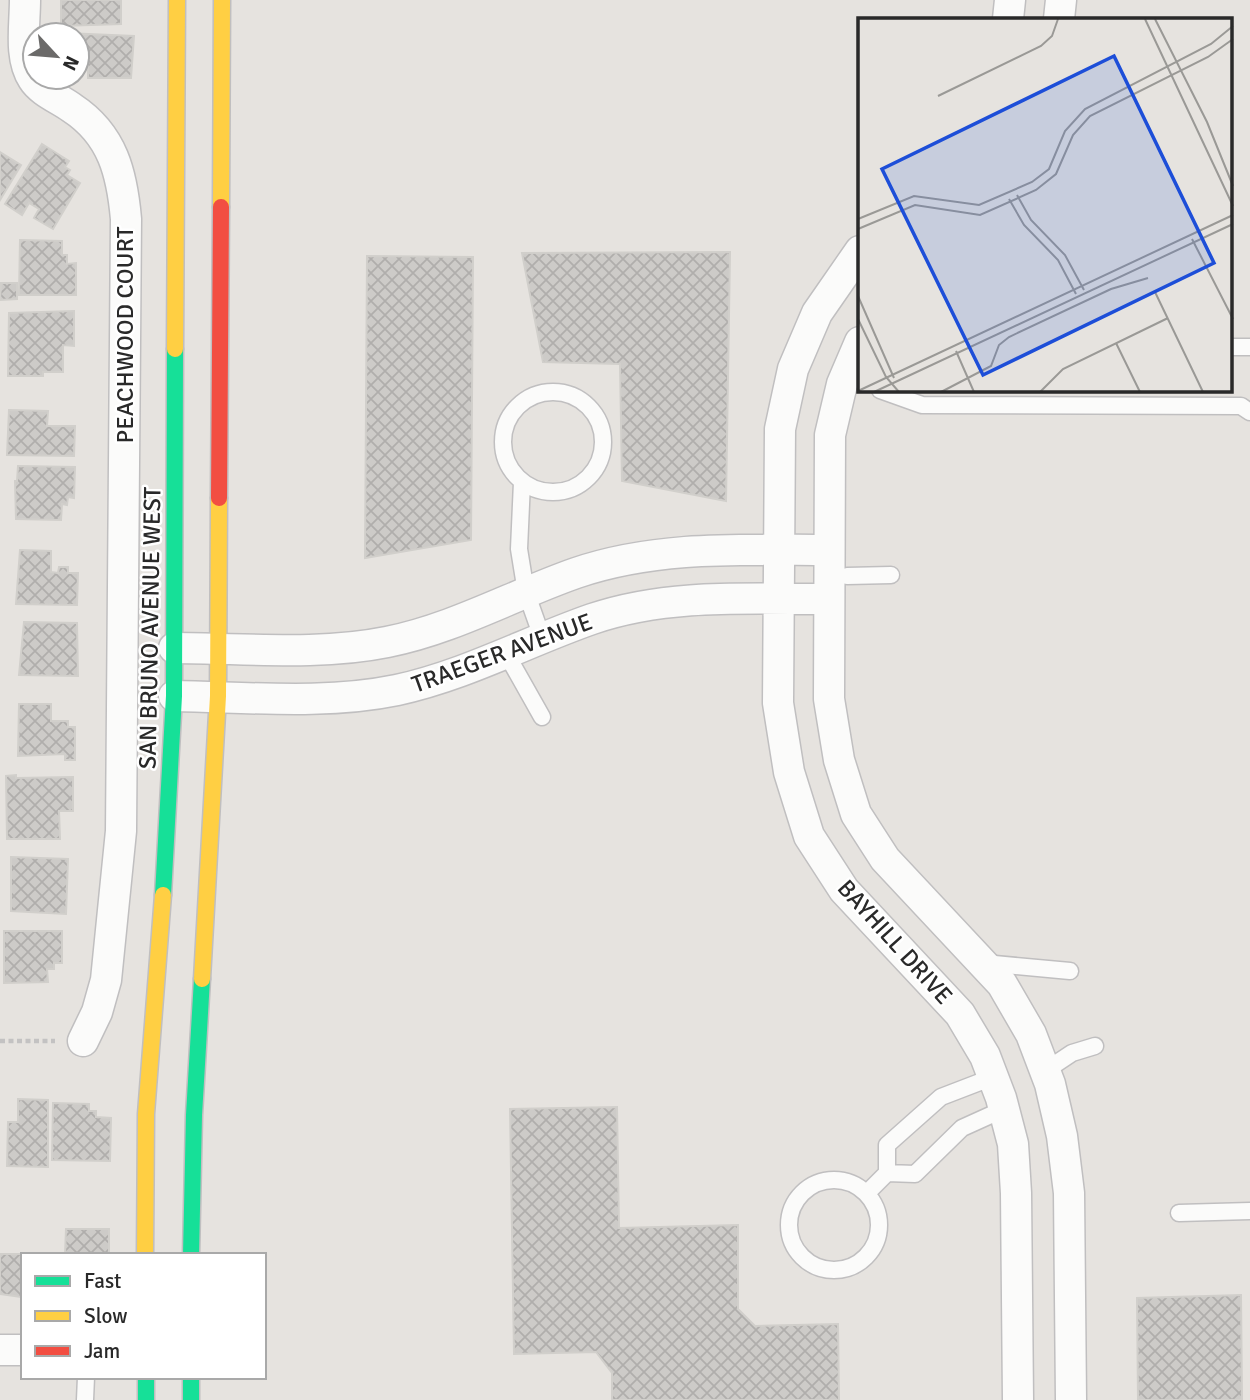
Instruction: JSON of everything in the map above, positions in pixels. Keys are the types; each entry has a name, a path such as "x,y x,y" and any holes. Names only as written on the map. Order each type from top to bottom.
{"main road":[{"name":"SAN BRUNO AVENUE WEST","path":"145,1253 150,1048 167,850 174,696 177,0"},
{"path":"191,1253 193,1124 209,892 218,696 222,0"},
{"path":"146,1379 146,1400"},
{"path":"191,1379 191,1400"}],"street":[{"name":"PEACHWOOD COURT","path":"25,0 25,60 34,81 95,126 111,150 123,181 126,219 121,831 106,979 97,1013 83,1041"},
{"path":"1008,18 1010,0"},
{"path":"1059,18 1061,0"},
{"name":"BAYHILL DRIVE","path":"858,254 817,313 793,369 780,429 778,703 789,772 809,836 844,890 960,1014 985,1056 993,1077 1013,1144 1018,1400"},
{"name":"BAYHILL DRIVE","path":"858,352 852,380 831,435 830,550 838,587 828,699 839,760 856,814 885,859 1002,984 1031,1034 1045,1071 1062,1136 1069,1193 1071,1400"},
{"name":"TRAEGER AVENUE","path":"174,648 337,648 386,642 436,629 578,572 639,557 702,550 830,550"},
{"name":"TRAEGER AVENUE","path":"174,696 340,697 395,691 452,676 593,619 648,605 704,599 778,599 838,587"},
{"path":"993,1077 1045,1071"},
{"path":"0,1350 21,1350"}],"lane":[{"path":"1232,347 1250,347"},
{"path":"522,482 537,490 554,493 570,489 596,469 603,453 603,436 598,420 588,406 575,397 559,392 543,393 528,399 516,409 507,423 503,439 511,470 522,482 519,549 526,593 542,640"},
{"path":"886,392 922,405 1241,406 1250,412"},
{"path":"838,587 891,575"},
{"path":"507,654 542,717"},
{"path":"984,963 1070,971"},
{"path":"1045,1071 1072,1053 1095,1046"},
{"path":"867,1193 887,1173 887,1145 941,1097 993,1077"},
{"path":"887,1173 915,1174 962,1128 1004,1109"},
{"path":"835,1179 852,1183 867,1193 877,1208 880,1226 876,1243 866,1258 851,1268 834,1271 817,1267 802,1257 792,1242 789,1224 792,1207 803,1192 817,1183 835,1179"},
{"path":"1179,1213 1250,1211"},
{"path":"85,1400 86,1379"}],"path":[{"path":"0,1041 83,1041"}],"building":[{"path":"61,0 121,0 121,24 91,25 91,21 61,21"},
{"path":"91,34 134,36 131,78 91,78"},
{"path":"42,144 69,161 65,167 70,170 67,175 80,183 53,229 34,218 39,209 29,203 22,215 5,204"},
{"path":"0,152 21,165 0,200"},
{"path":"20,240 62,241 62,255 67,255 67,264 76,263 76,295 19,295"},
{"path":"730,252 726,501 622,481 620,364 543,362 522,253"},
{"path":"367,256 473,257 471,540 365,558"},
{"path":"1,283 17,283 17,299 0,300"},
{"path":"74,311 74,346 63,345 63,372 43,372 43,376 8,376 9,313"},
{"path":"9,410 48,411 47,426 75,426 74,456 7,455"},
{"path":"18,466 75,467 74,498 68,497 67,505 62,504 61,520 16,519 15,481"},
{"path":"20,550 51,551 51,572 58,573 59,567 68,567 68,573 78,573 77,605 16,604"},
{"path":"24,622 77,623 78,676 19,675"},
{"path":"19,704 51,704 51,721 68,721 68,727 75,727 75,760 65,760 65,754 18,756"},
{"path":"16,775 16,778 73,777 73,811 59,811 60,839 7,839 6,776"},
{"path":"11,857 68,859 66,914 11,911"},
{"path":"4,931 62,931 62,963 54,963 54,969 47,969 48,982 4,983"},
{"path":"18,1099 48,1100 48,1167 7,1166 8,1122 18,1122"},
{"path":"53,1103 89,1104 89,1111 96,1111 96,1117 111,1118 110,1161 52,1160"},
{"path":"617,1107 619,1228 738,1225 738,1309 755,1326 838,1324 839,1400 612,1400 612,1373 596,1352 514,1354 510,1109"},
{"path":"66,1229 109,1229 109,1253 65,1253"},
{"path":"0,1254 21,1254 21,1297 0,1294"},
{"path":"1241,1295 1242,1400 1138,1400 1137,1298"}],"traffic: fast":[{"path":"163,895 174,696 175,349"},
{"path":"191,1253 194,1115 202,979"},
{"path":"146,1379 146,1400"},
{"path":"191,1379 191,1400"}],"traffic: slow":[{"path":"175,349 177,0"},
{"path":"221,207 222,0"},
{"path":"202,979 218,696 219,498"},
{"path":"145,1253 146,1114 163,895"}],"traffic: jam":[{"path":"219,498 221,207"}]}
